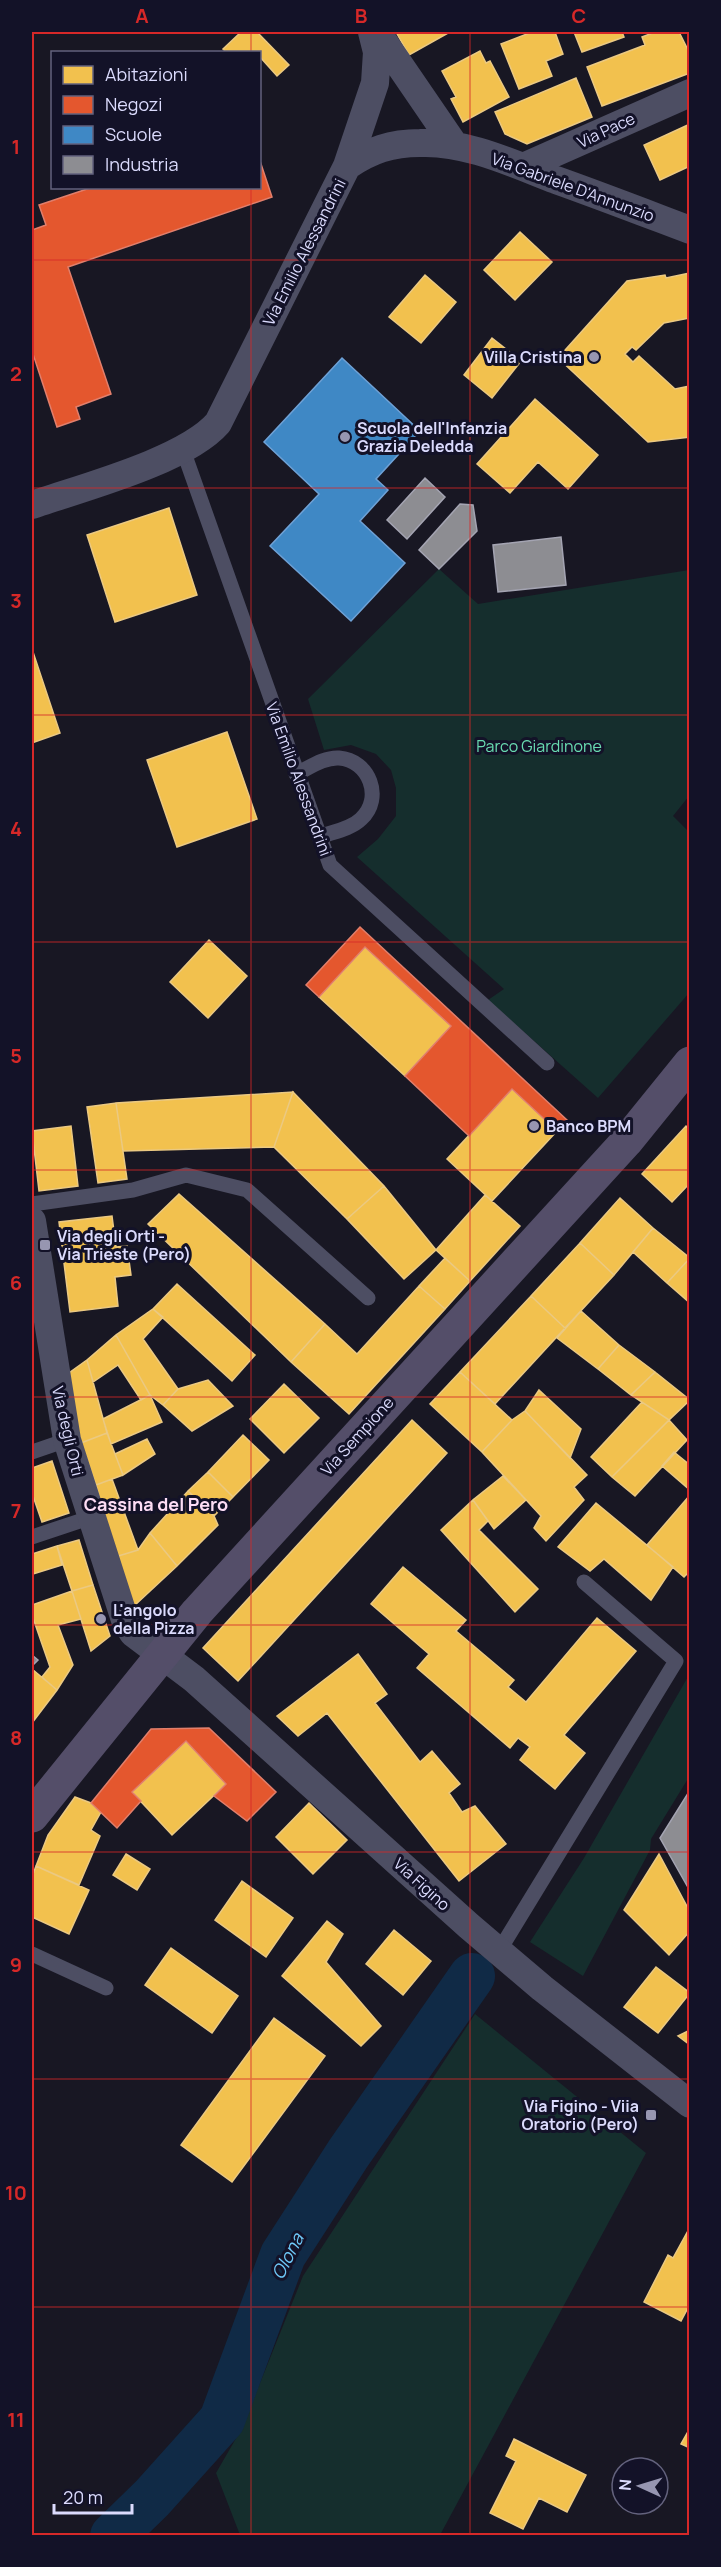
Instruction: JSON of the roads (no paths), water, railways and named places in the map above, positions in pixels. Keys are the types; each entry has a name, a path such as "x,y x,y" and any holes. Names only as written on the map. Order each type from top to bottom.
{"main road":[{"name":"Via Sempione","path":"32,1816 197,1612 685,1078"}],"street":[{"name":"Via Emilio Alessandrini","path":"32,505 183,450 202,439 218,423 347,166 375,83 377,52 372,32"},
{"path":"377,32 455,146"},
{"name":"Via Pace","path":"523,167 690,93"},
{"name":"Via Gabriele D'Annunzio","path":"347,166 368,152 394,145 421,142 455,146 523,167 690,230"},
{"name":"Via degli Orti","path":"32,1221 67,1440 125,1620 133,1633 162,1655"},
{"name":"Via Figino","path":"162,1655 194,1679 542,1988 690,2104"}],"lane":[{"name":"Via Emilio Alessandrini","path":"183,450 330,865 547,1063"},
{"path":"296,774 325,760 337,758 350,760 368,775 373,798 369,810 362,819 351,826 319,837"},
{"path":"32,1204 133,1190 186,1175 247,1190 368,1298"},
{"path":"32,1452 67,1440"},
{"path":"32,1537 92,1517"},
{"path":"499,1951 676,1660 584,1582"},
{"path":"32,1954 106,1988"}],"waterway":[{"name":"Olona","path":"113,2536 152,2498 222,2420 283,2255 348,2154 472,1976"}],"place":[{"name":"Villa Cristina","path":"594,357"},
{"name":"Scuola dell'Infanzia Grazia Deledda","path":"345,437"},
{"name":"Banco BPM","path":"534,1126"},
{"name":"Via degli Orti - Via Trieste (Pero)","path":"45,1245"},
{"name":"L'angolo della Pizza","path":"101,1619"},
{"name":"Via Figino - Viia Oratorio (Pero)","path":"651,2115"}],"district":[{"name":"Cassina del Pero","path":"156,1504"}],"park label":[{"name":"Parco Giardinone","path":"539,746"}]}
